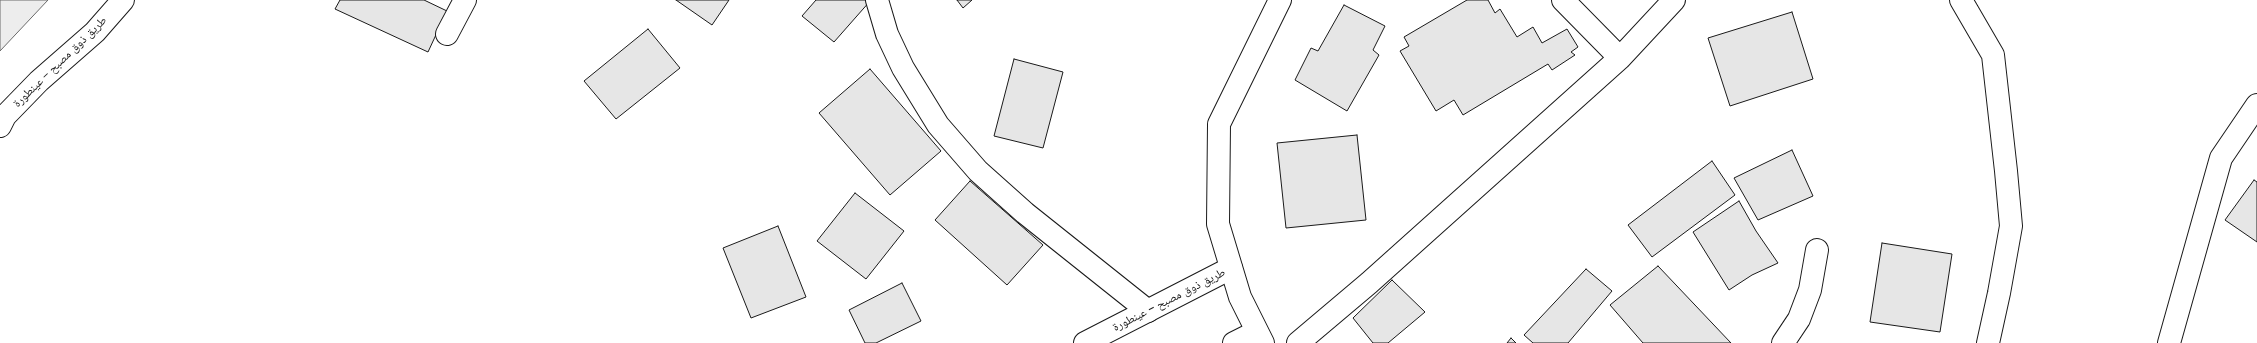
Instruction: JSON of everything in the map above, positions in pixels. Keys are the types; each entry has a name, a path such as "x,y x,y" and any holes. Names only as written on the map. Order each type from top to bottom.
{"street":[{"name":"طريق ذوق مصبح – عينطورة","path":"0,126 5,116 39,81 95,32 123,0"},
{"path":"447,34 465,0"},
{"path":"877,0 886,34 903,68 938,125 978,171 1025,213 1148,311"},
{"path":"1234,343 1260,338 1240,297 1218,224 1219,124 1280,0"},
{"path":"1563,0 1620,58"},
{"path":"1298,343 1369,283 1620,58 1674,0"},
{"path":"1961,0 1993,55 2006,171 2010,226 1999,293 1988,343"},
{"path":"2169,343 2221,158 2257,105"},
{"path":"1783,343 1799,319 1810,290 1817,250"},
{"name":"طريق ذوق مصبح – عينطورة","path":"1085,343 1231,268"}],"shaded area":[{"path":"0,0 48,0 0,51"}],"building":[{"path":"340,0 424,0 447,11 428,52 335,9"},
{"path":"676,0 729,0 712,25"},
{"path":"816,0 871,0 834,42 802,16"},
{"path":"957,0 972,0 963,8"},
{"path":"1467,0 1488,0 1495,13 1500,9 1517,37 1533,27 1542,43 1567,29 1578,47 1571,52 1575,55 1552,70 1548,64 1463,115 1454,100 1436,111 1400,51 1409,46 1404,37"},
{"path":"1344,5 1385,26 1373,50 1379,55 1347,111 1295,80 1311,48 1318,51"},
{"path":"1792,12 1813,79 1730,106 1708,38"},
{"path":"648,29 680,68 616,119 584,81"},
{"path":"1014,59 1063,72 1043,148 994,136"},
{"path":"870,69 941,151 890,195 819,113"},
{"path":"1357,135 1366,220 1286,228 1277,143"},
{"path":"1792,150 1813,196 1758,220 1734,178"},
{"path":"1712,161 1735,195 1652,257 1628,225"},
{"path":"2254,180 2257,182 2257,242 2225,220"},
{"path":"970,181 1043,245 1007,285 935,220"},
{"path":"855,193 904,231 866,279 817,241"},
{"path":"1739,201 1756,231 1778,263 1752,275 1729,290 1693,232"},
{"path":"778,226 806,297 751,318 723,248"},
{"path":"1882,243 1952,254 1940,332 1870,322"},
{"path":"1658,266 1731,343 1643,343 1610,305"},
{"path":"1586,269 1612,291 1568,343 1533,343 1524,335"},
{"path":"1392,280 1425,312 1388,343 1373,343 1353,318"},
{"path":"902,283 921,321 876,343 865,343 849,310"},
{"path":"1511,338 1516,343 1507,343"}]}
